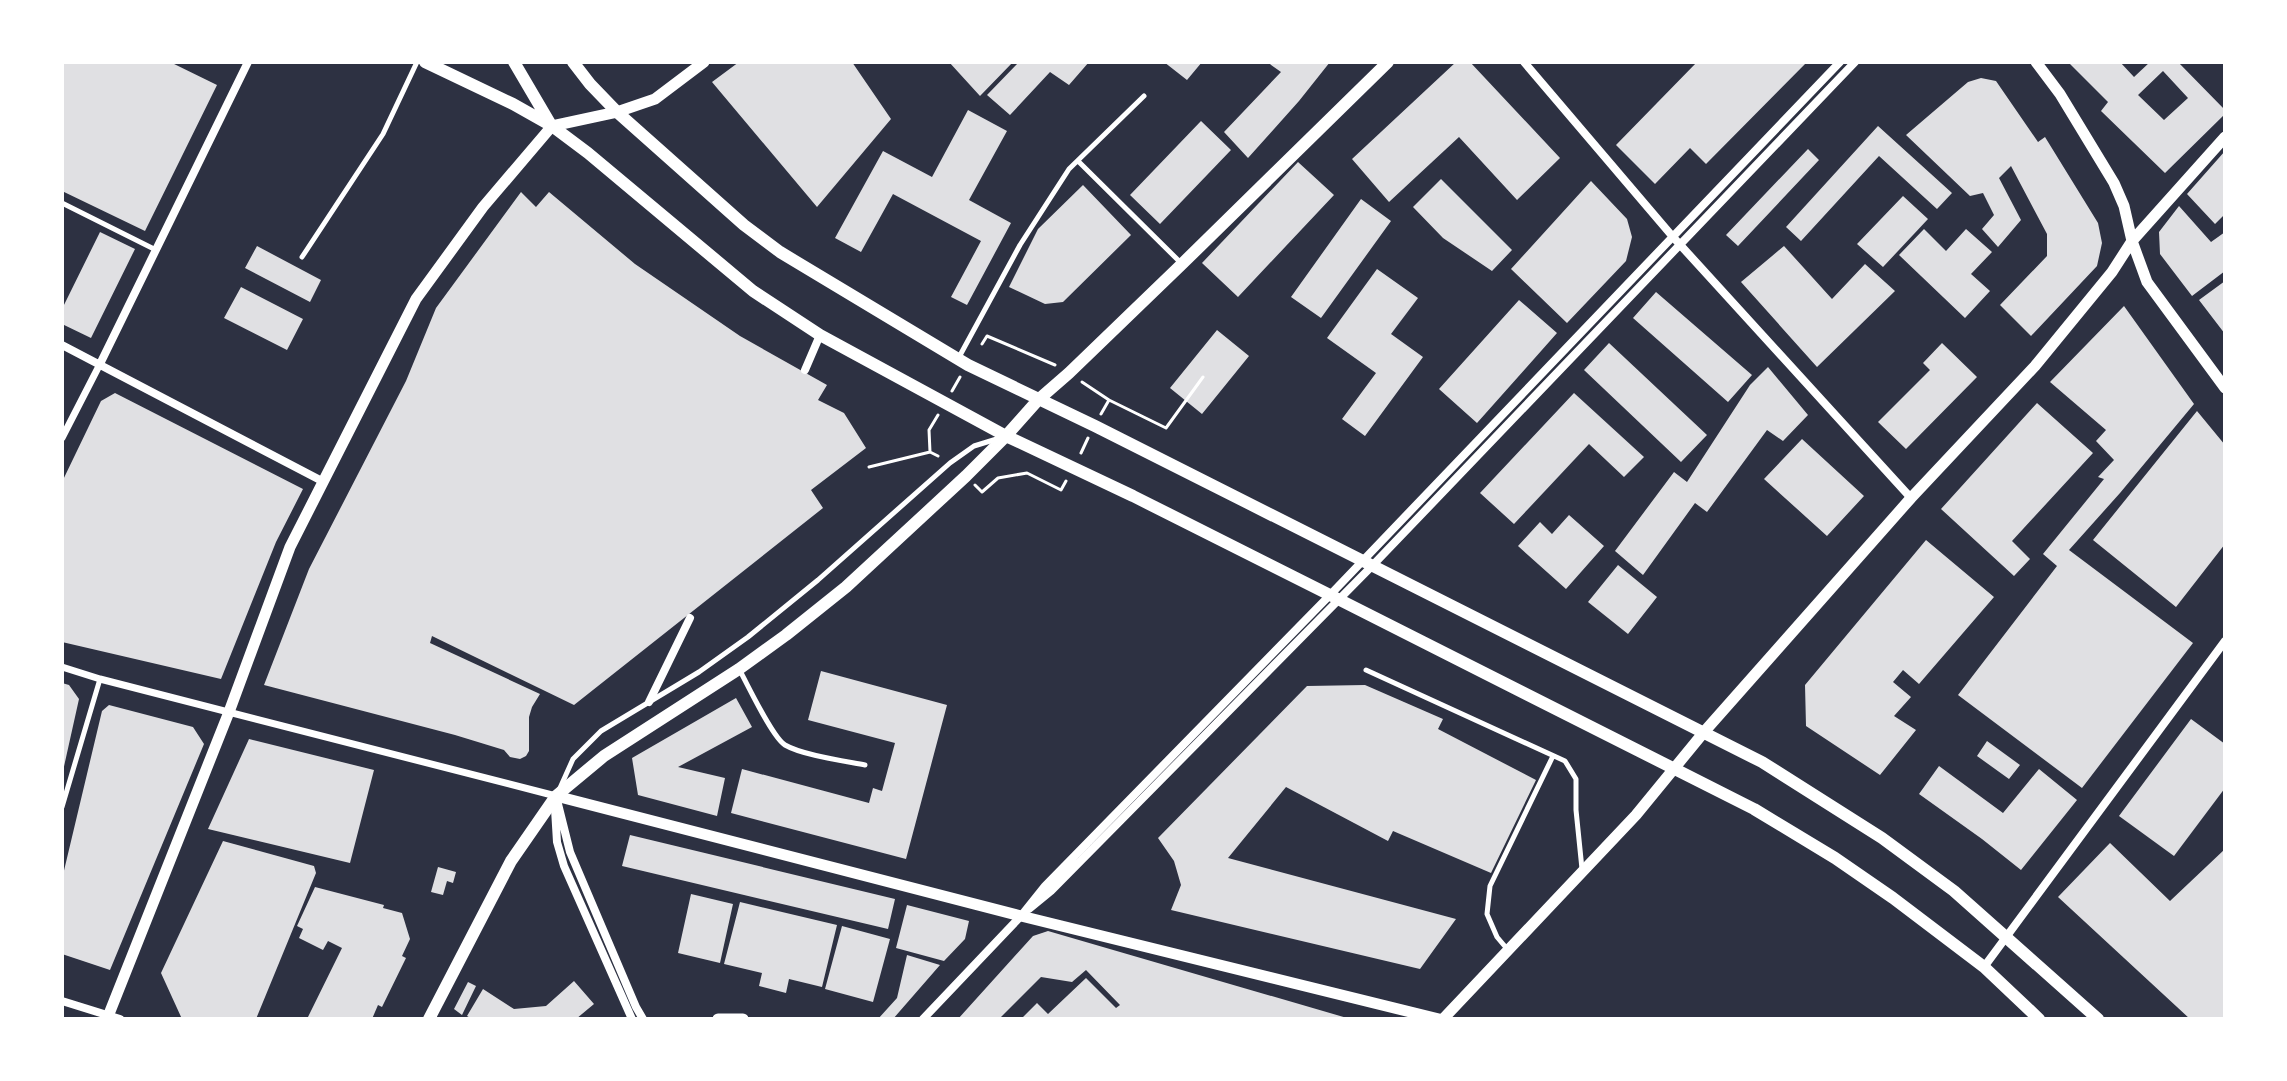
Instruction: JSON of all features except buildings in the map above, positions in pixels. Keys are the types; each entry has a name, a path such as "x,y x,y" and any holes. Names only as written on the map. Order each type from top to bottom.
{"main road":[{"path":"425,62 552,126 753,291 820,335 1006,436 1133,496 1754,809 1835,858 1893,898 1984,967 2039,1019"},
{"path":"514,62 552,126"},
{"path":"573,62 617,112 744,225 780,252 957,360 1762,762 1882,838 1954,891 2098,1019"},
{"path":"429,1019 511,861 556,796 604,756 739,669 846,587 966,476 1038,400 1388,62"}],"street":[{"path":"62,438 248,62"},
{"path":"62,1001 112,1018 290,547 416,299 483,207 552,126 617,112 655,99 704,62"},
{"path":"1524,62 1673,237 1911,498"},
{"path":"923,1019 1021,916 1045,886 1335,597 1840,62"},
{"path":"1367,563 1855,62"},
{"path":"2036,62 2060,94 2114,183 2147,282 2224,383"},
{"path":"62,667 1021,916 1441,1019 1636,815 1704,732 1911,498 2035,366 2112,272 2132,241 2225,137"},
{"path":"805,370 820,335"},
{"path":"62,345 322,481"},
{"path":"649,702 690,618"},
{"path":"1984,967 2225,641"},
{"path":"556,796 556,831 564,866 632,1019"},
{"path":"556,796 570,852 643,1019"},
{"path":"718,1019 743,1019"}],"lane":[{"path":"302,257 383,134 417,62"},
{"path":"957,360 1020,245 1069,169 1144,96"},
{"path":"1078,161 1182,264"},
{"path":"62,203 156,250"},
{"path":"556,796 573,759 601,731 699,672 771,620 950,463 974,446 1006,436"},
{"path":"739,669 770,728 784,744 865,765"},
{"path":"1366,670 1565,761 1576,779 1582,872"},
{"path":"62,807 100,679"},
{"path":"1508,950 1497,937 1487,914 1490,886 1553,756"}]}
